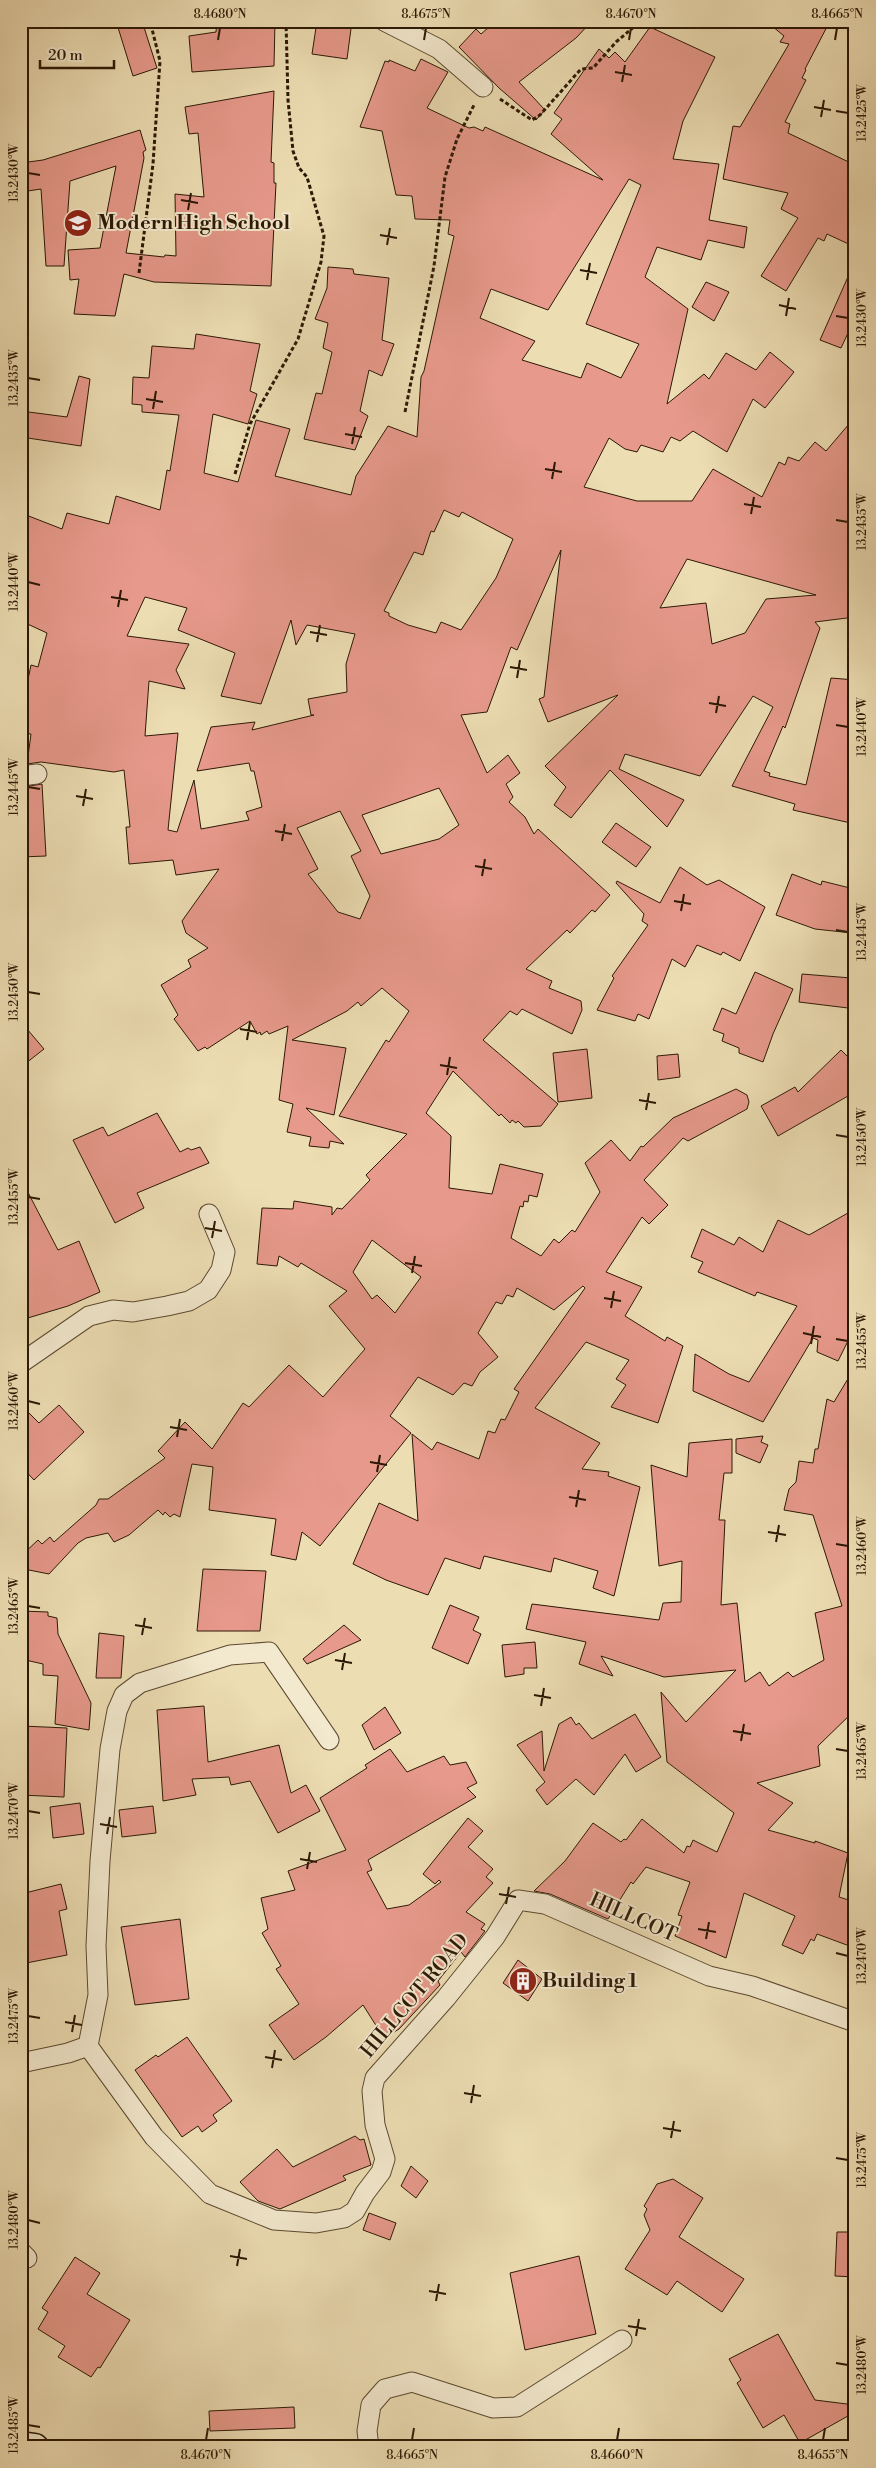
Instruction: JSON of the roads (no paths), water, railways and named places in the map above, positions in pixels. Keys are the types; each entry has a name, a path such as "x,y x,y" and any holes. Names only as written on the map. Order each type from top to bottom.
{"main road":[{"path":"21,2445 35,2447"}],"street":[{"path":"384,21 439,49 483,87"},
{"path":"21,1363 89,1316 113,1310 133,1312 167,1306 189,1301 208,1290 221,1270 225,1252 209,1214"},
{"path":"21,2063 68,2054 88,2046 98,1995 96,1946 99,1880 110,1749 117,1711 124,1695 140,1683 230,1655 269,1652 328,1740"},
{"name":"HILLCOT","path":"495,1937 518,1900 545,1904 709,1976 752,1986 855,2022"},
{"name":"HILLCOT ROAD","path":"88,2046 154,2137 210,2194 274,2220 304,2223 344,2218 355,2211 365,2193 382,2172 385,2159 375,2125 372,2091 375,2078 446,1998 495,1937"},
{"path":"369,2447 368,2431 371,2405 385,2389 412,2382 492,2408 517,2407 622,2340"}],"place":[{"name":"Modern High School","path":"78,223"},
{"name":"Building 1","path":"523,1981"}]}
